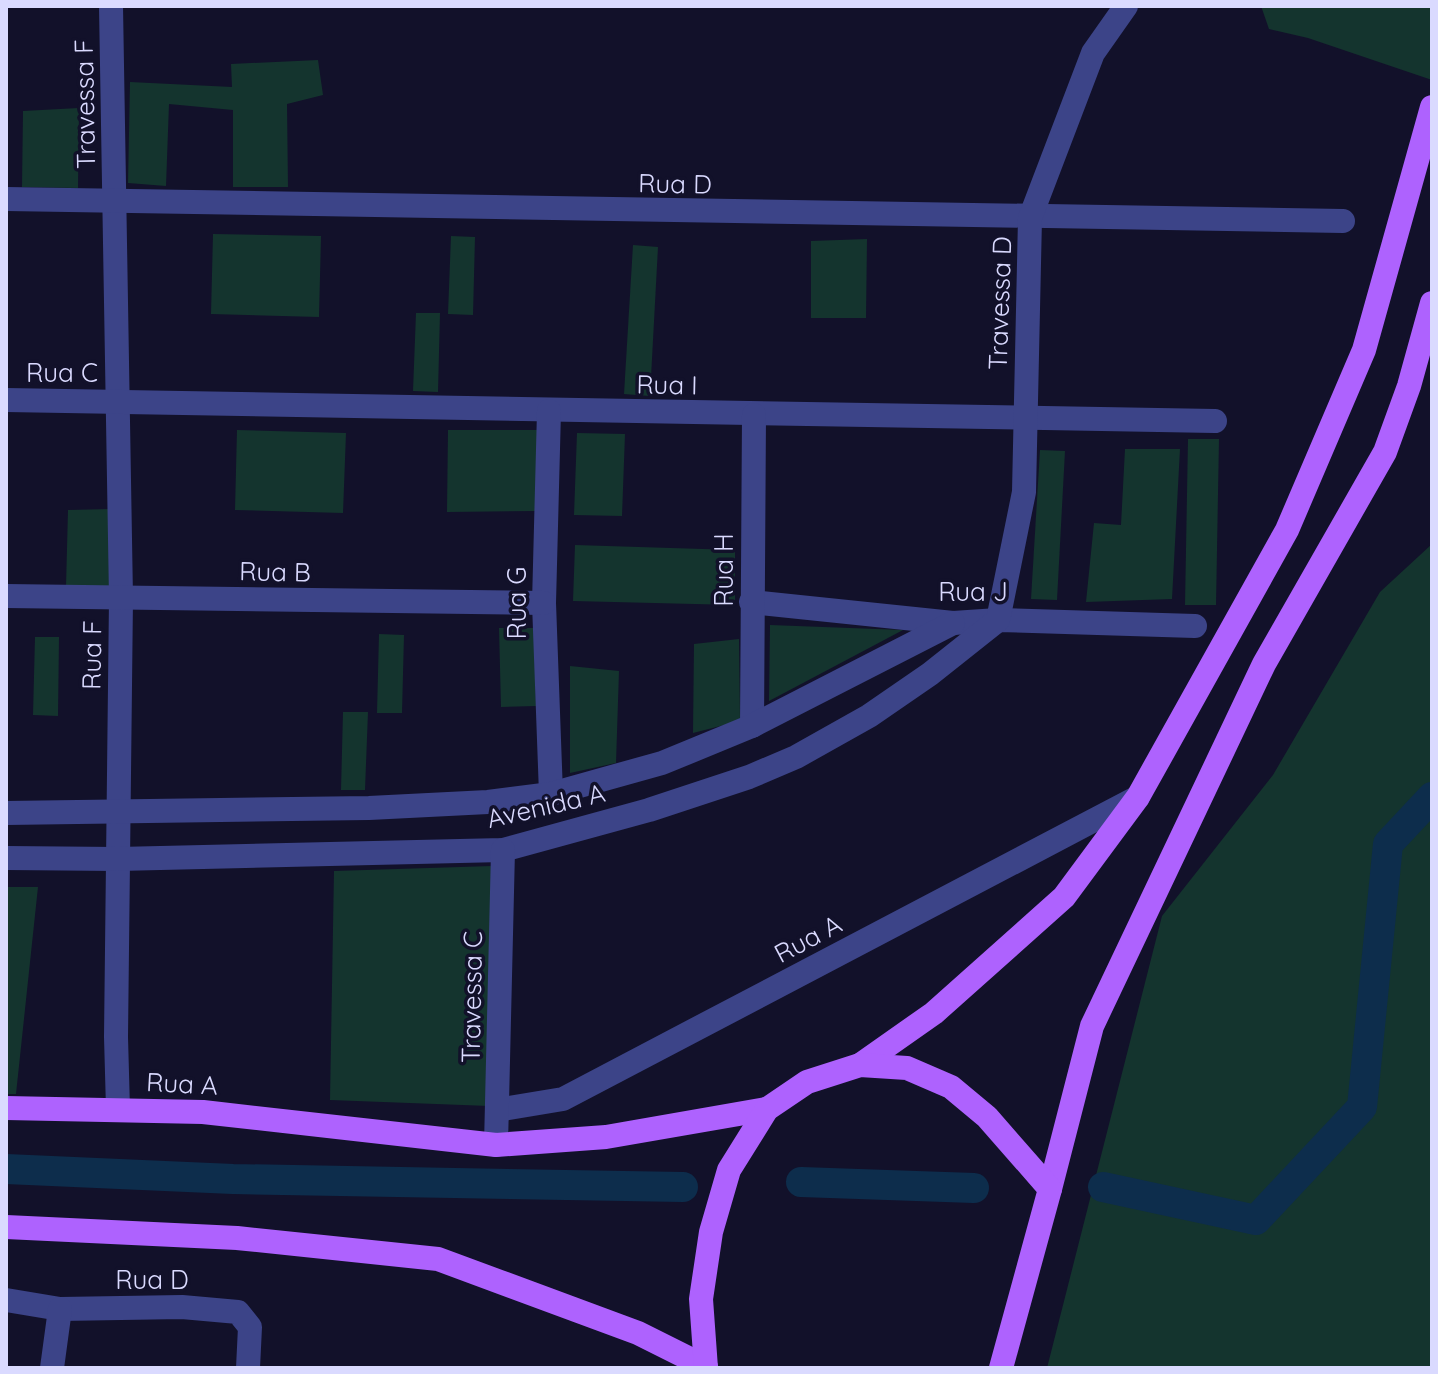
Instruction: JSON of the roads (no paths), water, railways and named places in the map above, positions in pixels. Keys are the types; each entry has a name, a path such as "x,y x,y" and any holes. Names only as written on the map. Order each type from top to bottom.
{"main road":[{"path":"706,1367 701,1299 711,1232 729,1170 767,1109 807,1082 860,1065 934,1013 1064,897 1138,797 1287,530 1358,364 1432,109"},
{"path":"1001,1368 1092,1026 1264,664 1385,452 1409,386 1432,303"},
{"path":"860,1065 907,1068 951,1087 987,1117 1050,1189"},
{"name":"Rua A","path":"6,1108 203,1112 496,1145 606,1137 767,1109"},
{"path":"6,1227 237,1238 438,1259 638,1333 706,1367"}],"street":[{"name":"Travessa F","path":"111,6 111,114 116,201"},
{"name":"Travessa D","path":"998,620 1024,492 1030,218 1093,53 1126,6"},
{"name":"Rua D","path":"6,199 1343,221"},
{"name":"Rua F","path":"116,201 121,598 118,1109"},
{"name":"Rua C","path":"6,400 118,401"},
{"name":"Rua I","path":"118,401 754,415 1025,416 1215,421"},
{"name":"Rua G","path":"549,411 544,603 551,794"},
{"name":"Rua H","path":"752,726 754,415"},
{"name":"Rua B","path":"6,596 544,603"},
{"name":"Rua J","path":"751,602 953,623 998,620 1195,626"},
{"name":"Avenida A","path":"6,858 118,859 503,850 649,810 749,777 796,757 869,716 930,674 998,620"},
{"name":"Avenida A","path":"6,813 369,808 488,802 551,794 662,763 752,726 953,623"},
{"name":"Rua A","path":"497,1110 563,1099 1138,797"},
{"name":"Travessa C","path":"496,1145 503,850"},
{"name":"Rua D","path":"6,1300 60,1309 182,1307 238,1312 250,1327 248,1368"},
{"path":"52,1368 60,1309"}],"waterway":[{"path":"1103,1187 1256,1220 1362,1107 1388,844 1432,797"},
{"path":"6,1169 233,1179 683,1187"},
{"path":"801,1182 974,1188"}]}
